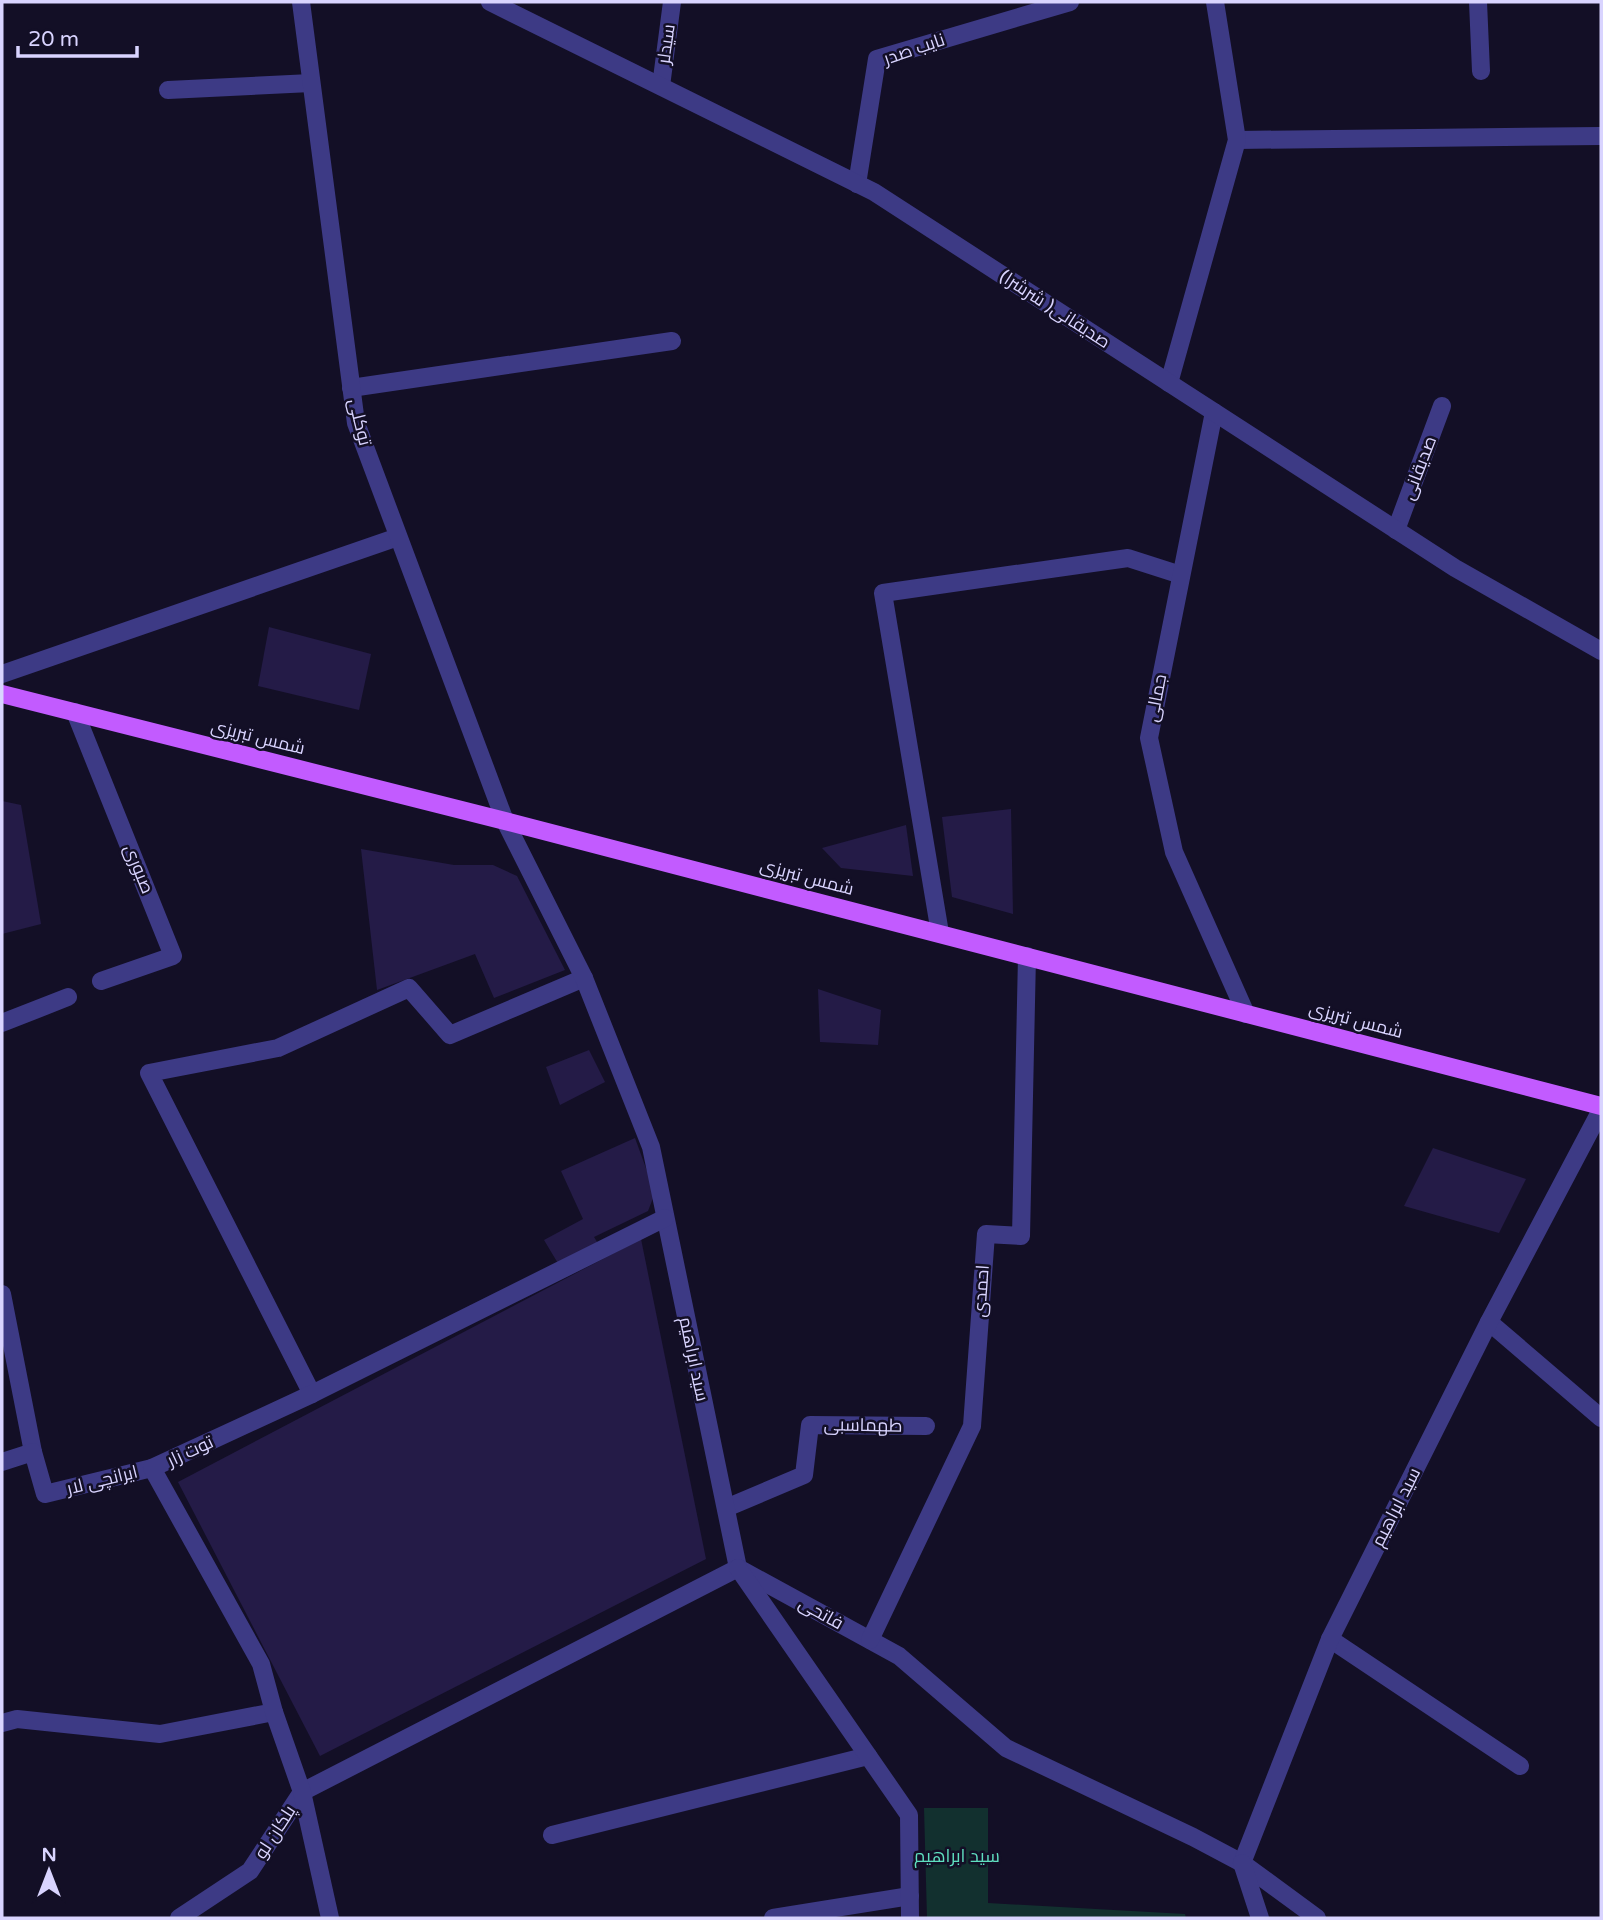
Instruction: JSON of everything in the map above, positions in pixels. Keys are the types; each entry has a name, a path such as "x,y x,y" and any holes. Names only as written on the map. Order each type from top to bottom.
{"main road":[{"name":"شمس تبریزی","path":"2,694 940,933 1601,1108"}],"street":[{"name":"توکلی","path":"301,2 356,423 505,821"},
{"name":"(شرشرا )صدیقانی","path":"490,2 874,192 1455,568 1601,651"},
{"name":"سیدلر","path":"661,86 672,2"},
{"name":"نایب صدر","path":"857,184 877,59 1070,2"},
{"path":"1169,383 1237,140 1215,2"},
{"path":"1478,2 1481,71"},
{"path":"168,90 312,82"},
{"path":"1237,140 1601,136"},
{"path":"351,388 672,341"},
{"name":"صدیقانی","path":"1395,530 1442,406"},
{"name":"جمالی","path":"1214,412 1149,738 1174,852 1246,1014"},
{"path":"2,674 398,537"},
{"path":"940,933 883,593 1128,558 1181,575"},
{"name":"صبوری","path":"75,712 173,956 101,981"},
{"name":"سید ابراهیم","path":"505,821 584,978 651,1147 737,1568 909,1815 910,1918"},
{"name":"احمدی","path":"870,1640 972,1426 986,1234 1021,1236 1027,956"},
{"path":"312,1394 149,1073 278,1048 409,988 450,1035 584,978"},
{"path":"2,1023 68,997"},
{"name":"سید ابراهیم","path":"1242,1863 1330,1639 1489,1322 1601,1108"},
{"name":"توت زار","path":"330,1918 302,1792 274,1712 261,1664 152,1468 312,1394 665,1218"},
{"path":"2,1294 33,1451 2,1462"},
{"path":"1489,1322 1601,1418"},
{"name":"طهماسبی","path":"726,1508 804,1475 810,1425 926,1426"},
{"name":"ایرانچی لار","path":"33,1451 45,1494 152,1468"},
{"path":"302,1792 737,1568"},
{"name":"فاتحی","path":"737,1568 900,1656 1006,1748 1242,1863 1317,1918"},
{"path":"1330,1639 1520,1766"},
{"path":"2,1723 17,1719 160,1734 274,1712"},
{"path":"552,1835 868,1756"},
{"name":"پلکان لو","path":"179,1918 250,1871 302,1792"},
{"path":"1242,1863 1260,1918"},
{"path":"773,1918 910,1896"}],"green space":[{"name":"سید ابراهیم","path":"924,1808 988,1808 988,1903 1185,1914 1186,1918 927,1918"}],"building":[{"path":"269,627 371,654 359,710 258,686"},
{"path":"2,801 21,805 41,924 2,934"},
{"path":"1011,809 1013,914 952,897 942,817"},
{"path":"906,825 913,876 841,868 822,848"},
{"path":"361,849 454,865 493,865 517,876 565,970 494,998 475,954 377,990"},
{"path":"818,989 881,1010 878,1045 820,1042"},
{"path":"589,1050 605,1082 560,1105 546,1067"},
{"path":"635,1138 655,1193 648,1211 594,1237 599,1245 559,1265 544,1240 583,1219 561,1171"},
{"path":"1433,1148 1526,1179 1499,1233 1404,1206"},
{"path":"641,1239 706,1559 320,1756 178,1482"}]}
